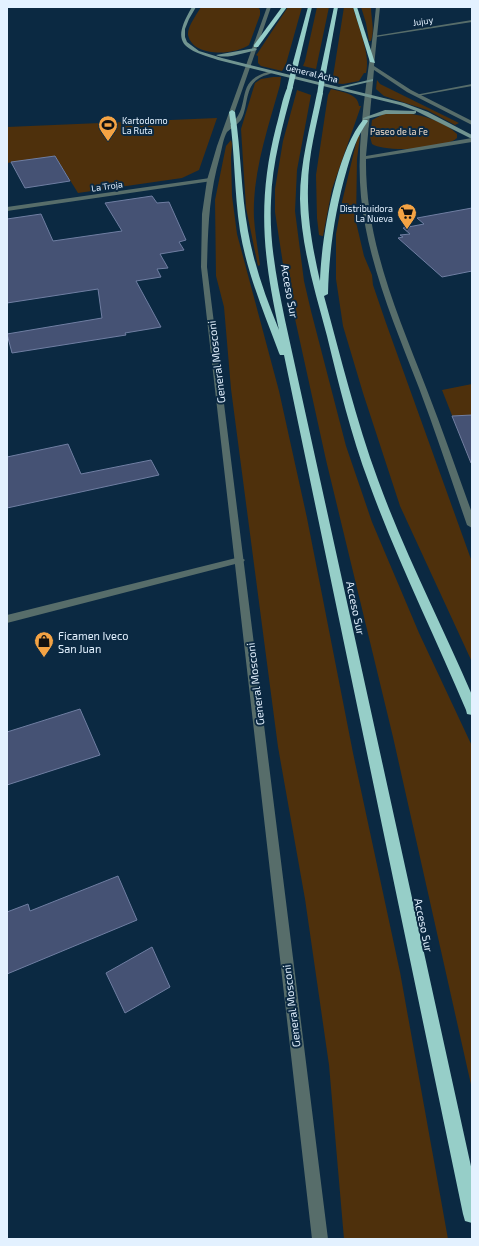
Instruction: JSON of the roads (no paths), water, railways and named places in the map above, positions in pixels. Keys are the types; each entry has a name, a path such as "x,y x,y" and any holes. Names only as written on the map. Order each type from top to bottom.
{"highway":[{"path":"256,48 285,7"},
{"name":"Acceso Sur","path":"310,7 273,152 267,214 272,269 296,390 472,1214"},
{"path":"336,7 307,158 304,198 307,237 324,313 360,443 376,490 408,567 472,710"},
{"path":"355,7 373,65"},
{"path":"232,112 230,127 237,136 240,208 247,249 264,303 296,390"},
{"path":"324,313 324,279 328,237 334,206 354,137 359,127 365,120"}],"main road":[{"name":"General Acha","path":"194,7 181,35 190,47 205,55 402,104 426,113 472,138"},
{"path":"205,55 234,54 256,48"},
{"path":"335,87 357,84 371,80"},
{"path":"365,120 385,112 406,111 426,113"}],"street":[{"path":"378,7 373,65 365,120 364,196 368,227 372,245 390,302 472,525"},
{"path":"232,112 250,66 268,8"},
{"name":"Jujuy","path":"376,36 472,21"},
{"path":"460,23 466,26"},
{"path":"373,65 417,95 472,123"},
{"path":"243,81 259,74 272,72"},
{"name":"General Mosconi","path":"259,74 252,82 240,117 230,127 210,180 205,214 204,266 320,1239"},
{"path":"417,95 472,85"},
{"path":"364,158 449,145 472,138"},
{"name":"La Troja","path":"7,209 210,180"},
{"path":"7,619 240,560"}],"place":[{"name":"Kartodomo La Ruta","path":"108,142"},
{"name":"Distribuidora La Nueva","path":"407,230"},
{"name":"Ficamen Iveco San Juan","path":"44,658"}],"park label":[{"name":"Paseo de la Fe","path":"399,131"}]}
